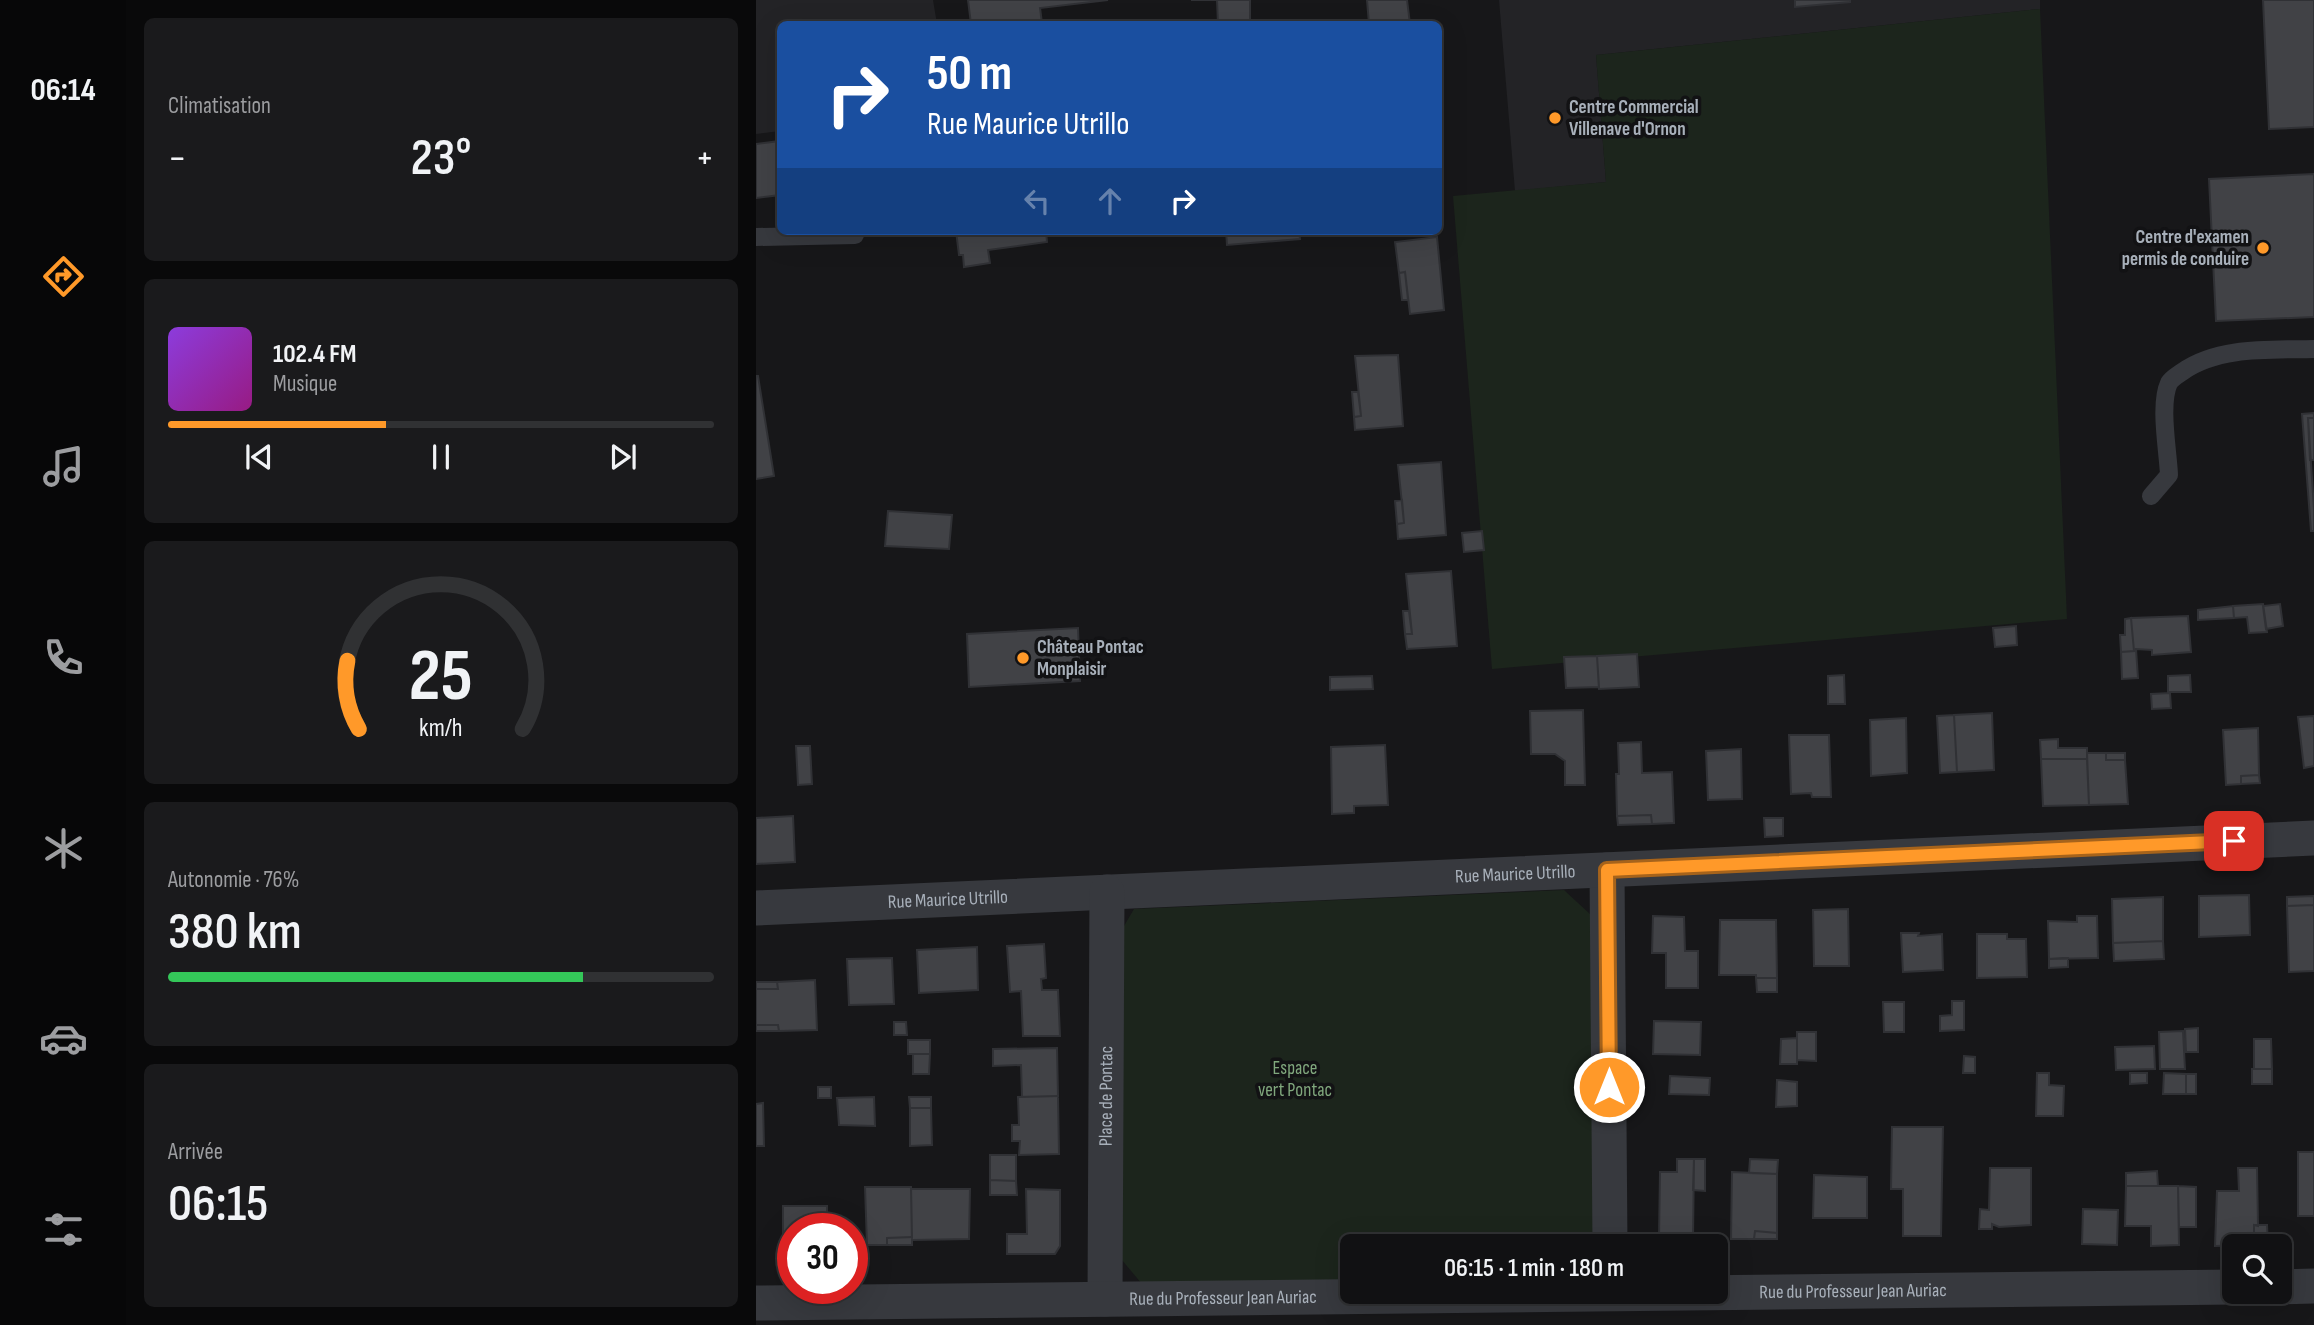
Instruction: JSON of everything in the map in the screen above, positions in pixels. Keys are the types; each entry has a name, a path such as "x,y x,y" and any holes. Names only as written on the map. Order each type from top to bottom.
{"street":[{"name":"Rue Maurice Utrillo","path":"756,908 2314,838"},
{"path":"1607,870 1610,1234"},
{"name":"Place de Pontac","path":"1105,1299 1107,892"},
{"path":"2292,1287 2314,1286"},
{"name":"Rue du Professeur Jean Auriac","path":"1728,1292 2222,1287"},
{"name":"Rue du Professeur Jean Auriac","path":"756,1303 1105,1299 1392,1310 1469,1304"}],"lane":[{"path":"756,237 855,235"},
{"path":"2151,496 2169,475 2165,402 2170,381 2186,369 2229,354 2314,349"}],"shaded area":[{"path":"756,0 933,0 936,21 777,21 777,131 756,134"},
{"path":"1499,0 2040,0 2040,9 1596,55 1606,182 1515,191"}],"green space":[{"path":"2040,9 2067,619 1492,669 1453,196 1606,182 1596,55"},
{"name":"Espace vert Pontac","path":"1564,890 1591,915 1594,1234 1340,1234 1340,1283 1142,1284 1116,1253 1114,943 1134,909"}],"building":[{"path":"968,0 1108,0 1040,8 1042,21 971,21"},
{"path":"1217,0 1250,0 1250,21 1218,21"},
{"path":"1367,0 1407,0 1410,21 1369,21"},
{"path":"1795,0 1850,0 1850,2 1795,7"},
{"path":"2263,0 2314,0 2314,127 2269,129"},
{"path":"777,141 777,195 756,198 756,144"},
{"name":"Centre d'examen permis de conduire","path":"2314,174 2314,317 2216,321 2209,179"},
{"path":"956,235 1046,235 1047,242 988,250 990,263 964,267 963,255 959,255"},
{"path":"1226,235 1300,235 1300,239 1227,245"},
{"path":"1437,237 1444,310 1410,314 1405,272 1399,273 1395,242"},
{"path":"1405,272 1408,300 1402,300 1399,273"},
{"path":"1398,355 1403,426 1355,430 1354,417 1361,416 1355,356"},
{"path":"756,376 774,476 756,479"},
{"path":"1352,392 1358,392 1361,416 1354,417"},
{"path":"2314,413 2314,418 2308,418 2314,509 2314,531 2311,531 2302,414"},
{"path":"2308,418 2314,418 2314,460 2310,460"},
{"path":"1441,462 1446,535 1398,539 1397,524 1404,523 1398,465"},
{"path":"1402,500 1404,523 1397,524 1395,501"},
{"path":"888,511 952,515 949,549 885,546"},
{"path":"1482,531 1484,550 1464,552 1462,533"},
{"path":"1451,571 1457,646 1407,649 1405,634 1412,634 1406,574"},
{"path":"2263,604 2267,632 2249,633 2247,617 2234,618 2233,606"},
{"path":"2280,604 2283,626 2266,629 2263,606"},
{"path":"2233,606 2234,618 2198,620 2198,610"},
{"path":"1403,611 1409,611 1412,634 1405,634"},
{"path":"2188,616 2191,652 2152,655 2152,650 2136,649 2138,678 2122,679 2121,652 2134,651 2131,618"},
{"path":"2131,618 2134,651 2121,652 2120,635 2125,635 2125,619"},
{"path":"2016,626 2017,645 1995,647 1993,628"},
{"name":"Château Pontac Monplaisir","path":"1078,628 1080,681 969,687 967,634"},
{"path":"1637,654 1639,687 1599,689 1597,656"},
{"path":"1597,656 1599,687 1566,688 1564,657"},
{"path":"1844,675 1845,704 1828,704 1828,676"},
{"path":"2190,675 2191,692 2168,692 2168,676"},
{"path":"1372,676 1373,689 1330,690 1330,677"},
{"path":"2170,693 2171,708 2152,709 2151,694"},
{"path":"1583,710 1585,785 1565,785 1565,761 1555,754 1531,754 1530,711"},
{"path":"1992,713 1994,770 1957,772 1954,715"},
{"path":"1954,715 1957,772 1940,773 1937,716"},
{"path":"2314,716 2314,766 2304,768 2298,717"},
{"path":"1906,718 1907,773 1871,776 1870,720"},
{"path":"2258,728 2259,775 2241,776 2241,784 2226,785 2223,730"},
{"path":"1789,735 1829,735 1831,797 1812,797 1811,793 1791,794"},
{"path":"2058,739 2058,748 2087,748 2087,759 2041,759 2040,740"},
{"path":"1641,742 1642,773 1672,772 1674,823 1652,824 1651,815 1617,816 1618,743"},
{"path":"1385,745 1388,805 1354,806 1354,813 1332,814 1331,747"},
{"path":"796,746 810,746 812,784 798,785"},
{"path":"1741,749 1742,799 1708,800 1706,751"},
{"path":"2087,753 2106,753 2106,760 2125,760 2128,804 2089,805"},
{"path":"2106,753 2125,753 2125,760 2106,760"},
{"path":"2041,759 2087,759 2089,805 2043,806"},
{"path":"2259,775 2260,783 2241,784 2241,776"},
{"path":"1651,815 1652,824 1618,825 1617,816"},
{"path":"793,816 795,862 756,864 756,818"},
{"path":"1764,818 1783,818 1783,836 1765,837"},
{"path":"2249,895 2250,935 2199,937 2199,896"},
{"path":"2314,896 2314,905 2287,906 2287,897"},
{"path":"2163,897 2163,941 2113,943 2112,899"},
{"path":"2314,905 2314,971 2289,972 2287,906"},
{"path":"1848,909 1849,966 1814,966 1813,910"},
{"path":"1653,916 1684,917 1685,951 1698,951 1698,988 1666,988 1666,953 1652,953"},
{"path":"2077,916 2097,916 2098,958 2049,959 2048,921 2077,922"},
{"path":"1720,920 1776,920 1777,978 1719,975"},
{"path":"1901,933 1919,933 1918,936 1942,934 1943,970 1903,972"},
{"path":"1977,934 2007,934 2007,939 2026,939 2027,977 1977,978"},
{"path":"2163,941 2164,959 2114,961 2113,943"},
{"path":"1044,944 1046,978 1041,979 1042,990 1058,990 1060,1036 1023,1036 1021,991 1010,992 1007,946"},
{"path":"977,947 978,990 919,993 917,950"},
{"path":"892,958 894,1004 849,1005 847,959"},
{"path":"2068,958 2068,967 2049,968 2049,959"},
{"path":"1756,978 1777,978 1777,992 1757,992"},
{"path":"815,980 817,1030 779,1031 778,1025 756,1025 756,989 778,989 777,982"},
{"path":"756,982 777,982 778,989 756,989"},
{"path":"1952,1001 1964,1001 1964,1030 1940,1031 1940,1016 1952,1015"},
{"path":"1883,1002 1904,1002 1904,1032 1884,1032"},
{"path":"1654,1021 1701,1022 1700,1055 1653,1054"},
{"path":"894,1022 906,1022 907,1035 894,1035"},
{"path":"756,1025 778,1025 779,1031 756,1031"},
{"path":"2198,1028 2198,1052 2186,1052 2185,1029"},
{"path":"2183,1031 2185,1069 2160,1069 2159,1032"},
{"path":"1797,1032 1816,1032 1816,1061 1797,1060"},
{"path":"1797,1038 1797,1064 1780,1064 1781,1039"},
{"path":"2254,1039 2271,1039 2272,1069 2254,1069"},
{"path":"908,1040 930,1040 930,1054 908,1054"},
{"path":"2154,1046 2155,1069 2116,1070 2115,1047"},
{"path":"1057,1048 1058,1096 1022,1097 1021,1065 993,1066 993,1049"},
{"path":"913,1054 930,1054 929,1074 913,1074"},
{"path":"1964,1056 1975,1057 1975,1073 1963,1073"},
{"path":"2252,1069 2272,1069 2272,1084 2252,1084"},
{"path":"2037,1073 2049,1073 2049,1085 2064,1086 2063,1116 2036,1116"},
{"path":"2130,1073 2147,1073 2147,1083 2130,1084"},
{"path":"2164,1073 2186,1074 2186,1094 2163,1094"},
{"path":"2186,1074 2196,1074 2196,1094 2186,1094"},
{"path":"1670,1076 1710,1078 1709,1095 1669,1094"},
{"path":"1777,1080 1797,1082 1797,1106 1776,1107"},
{"path":"818,1087 831,1087 831,1098 818,1098"},
{"path":"1058,1096 1059,1154 1019,1155 1020,1141 1012,1141 1012,1125 1019,1125 1018,1097"},
{"path":"874,1097 875,1126 839,1125 837,1098"},
{"path":"909,1097 931,1097 931,1108 910,1108"},
{"path":"763,1103 764,1146 756,1146 756,1104"},
{"path":"910,1108 931,1108 932,1145 910,1146"},
{"path":"1892,1127 1943,1127 1941,1236 1903,1236 1903,1189 1891,1189"},
{"path":"2298,1152 2314,1152 2314,1216 2298,1216"},
{"path":"990,1155 1016,1155 1016,1181 990,1180"},
{"path":"1677,1159 1694,1159 1693,1234 1659,1234 1660,1172 1677,1172"},
{"path":"1694,1159 1705,1159 1705,1191 1693,1190"},
{"path":"1750,1159 1778,1160 1777,1174 1749,1173"},
{"path":"1990,1168 2031,1168 2031,1225 1999,1227 1992,1224 1992,1229 1979,1229 1980,1209 1989,1210"},
{"path":"2238,1168 2257,1168 2258,1226 2254,1225 2254,1234 2222,1234 2222,1246 2215,1246 2217,1191 2239,1191"},
{"path":"2157,1171 2158,1186 2126,1186 2126,1173"},
{"path":"1732,1172 1777,1174 1777,1233 1755,1231 1754,1239 1731,1239"},
{"path":"1814,1175 1867,1177 1867,1218 1813,1218"},
{"path":"990,1180 1016,1181 1017,1195 990,1195"},
{"path":"2126,1186 2178,1186 2179,1245 2151,1246 2151,1226 2125,1226"},
{"path":"2178,1186 2196,1187 2196,1227 2179,1227"},
{"path":"865,1187 911,1187 912,1237 887,1238 887,1245 868,1245"},
{"path":"911,1189 970,1189 969,1239 912,1240"},
{"path":"1026,1189 1060,1190 1060,1246 1055,1254 1007,1254 1007,1234 1027,1234"},
{"path":"783,1206 827,1206 827,1213 783,1213"},
{"path":"2083,1209 2118,1210 2117,1245 2082,1244"},
{"path":"2254,1225 2267,1225 2267,1234 2254,1234"},
{"path":"1755,1231 1777,1233 1777,1239 1754,1239"},
{"path":"912,1237 912,1245 887,1245 887,1238"}],"place":[{"name":"Centre Commercial Villenave d'Ornon","path":"1555,118"},
{"name":"Centre d'examen permis de conduire","path":"2263,248"},
{"name":"Château Pontac Monplaisir","path":"1023,658"}],"route":[{"path":"1609,1087 1607,870 2234,841"}]}
